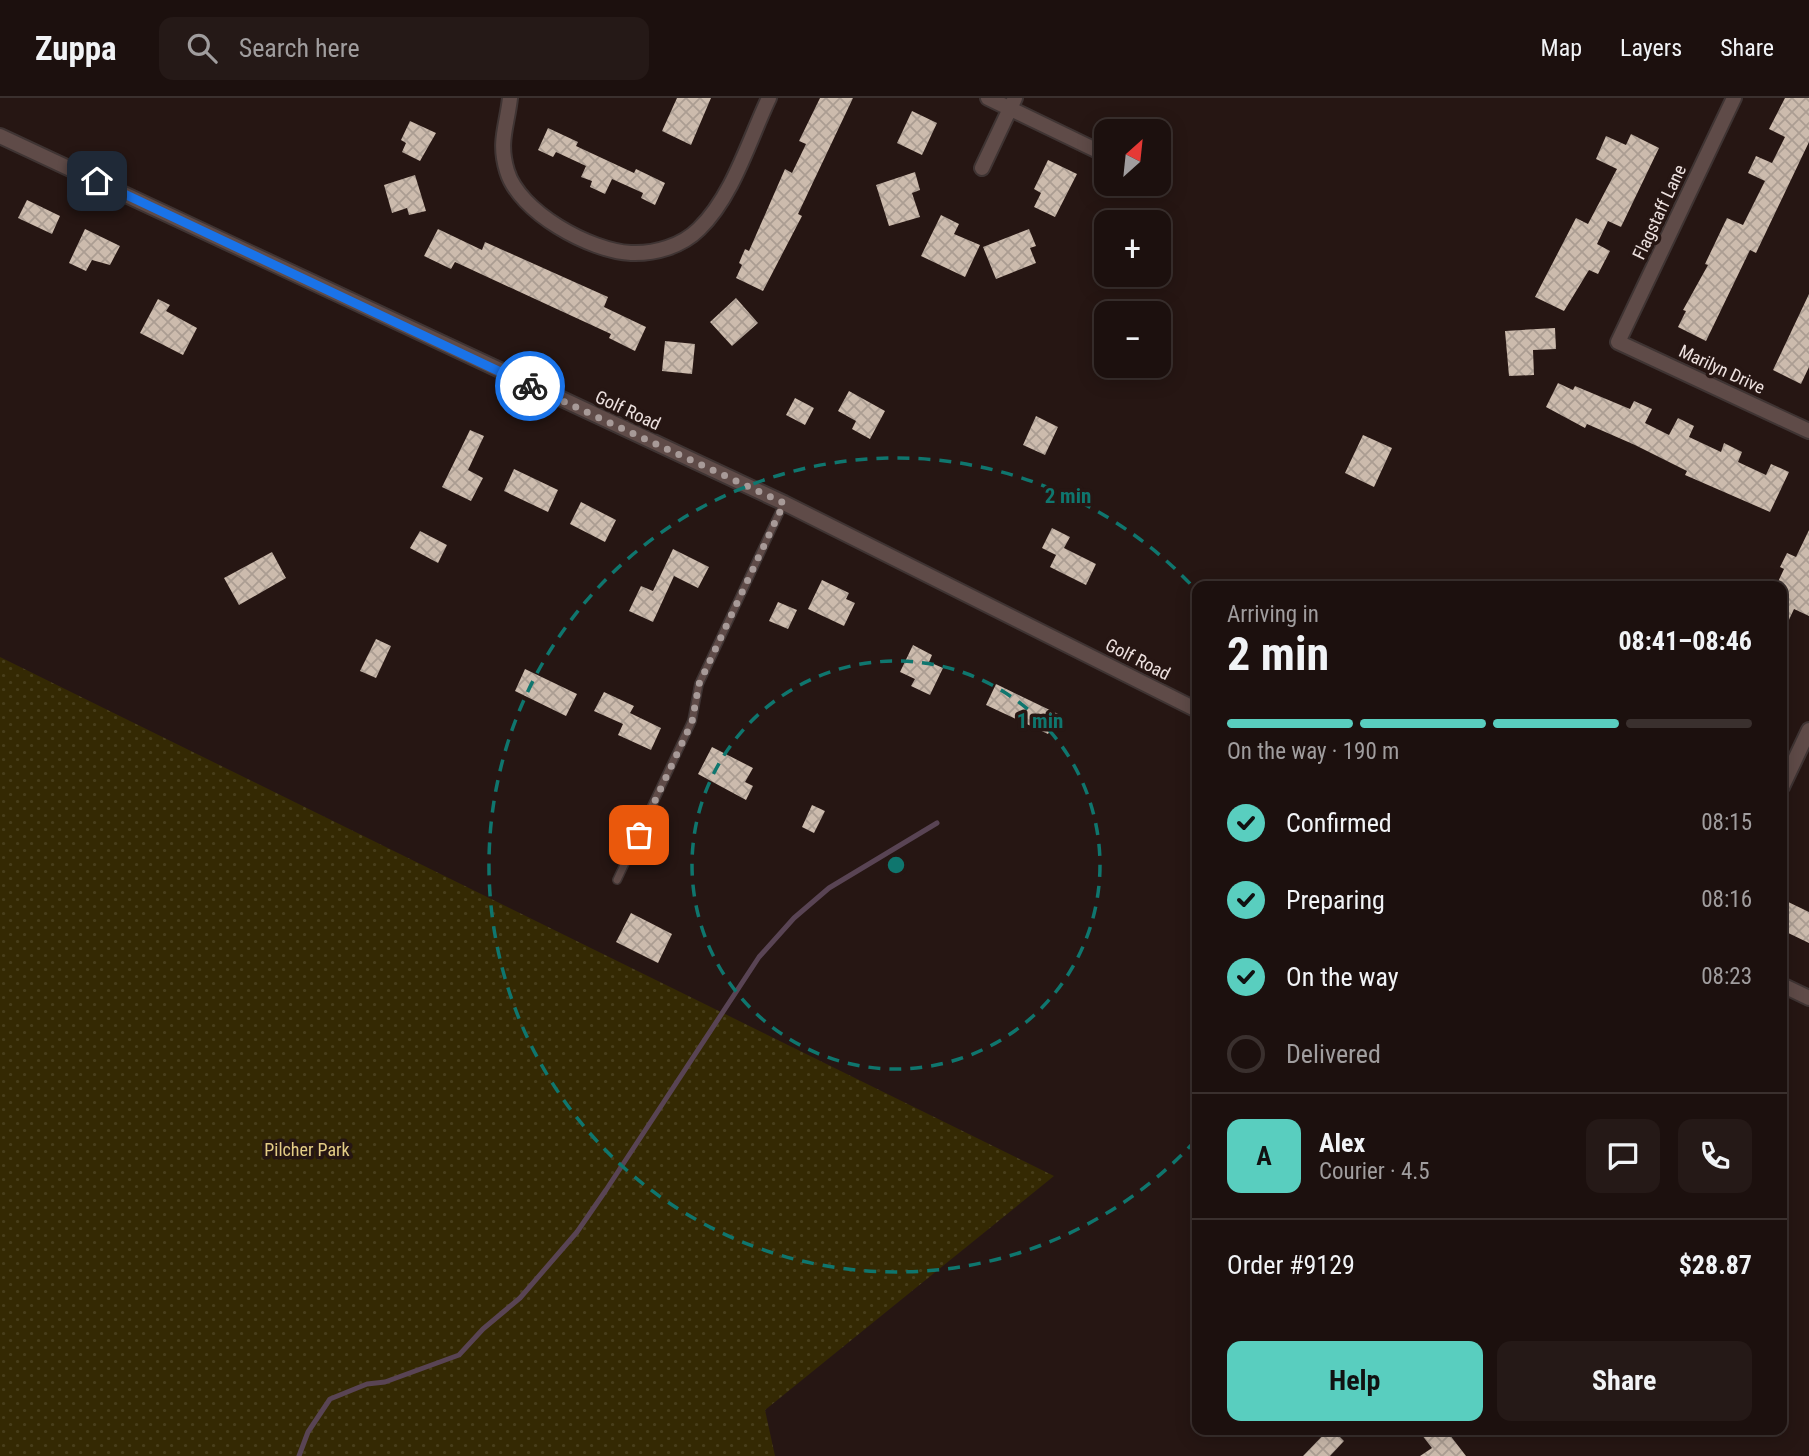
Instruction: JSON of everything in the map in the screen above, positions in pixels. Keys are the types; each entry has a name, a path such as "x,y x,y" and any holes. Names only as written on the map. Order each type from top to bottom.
{"street":[{"path":"510,98 501,138 508,174 522,197 550,222 592,244 631,253 668,249 699,230 721,202 769,98"},
{"path":"988,98 1013,103 1094,149"},
{"name":"Flagstaff Lane","path":"1618,342 1734,98"},
{"path":"982,168 1013,103"},
{"name":"Golf Road","path":"0,136 784,503 1192,707"},
{"name":"Marilyn Drive","path":"1618,342 1809,431"},
{"path":"1787,777 1808,734"},
{"path":"1787,987 1809,998"}],"lane":[{"path":"617,880 692,722 699,684 784,503"}],"green space":[{"name":"Pilcher Park","path":"0,657 1054,1176 765,1410 775,1456 0,1456"}],"building":[{"path":"677,98 711,98 691,145 662,131"},
{"path":"820,98 853,98 798,214 802,216 763,291 736,278 742,265 739,263 745,249 749,251 785,169 792,173 806,144 799,141"},
{"path":"1785,98 1809,98 1809,142 1756,253 1750,250 1706,341 1678,327 1686,311 1683,310 1708,265 1705,264 1727,218 1743,225 1765,181 1748,173 1756,156 1772,163 1785,137 1769,129"},
{"path":"912,111 937,123 922,155 897,143"},
{"path":"410,121 436,133 420,161 402,152 406,143 401,140"},
{"path":"548,128 578,142 576,146 634,173 636,169 665,183 655,205 641,198 643,193 612,179 605,194 590,187 592,181 581,177 586,166 556,152 553,157 538,150"},
{"path":"1631,134 1659,148 1621,227 1608,221 1597,244 1610,251 1598,274 1589,270 1564,311 1535,297 1576,218 1588,224 1617,169 1596,159 1606,136 1626,145"},
{"path":"1048,160 1077,174 1055,217 1034,207 1041,193 1034,189"},
{"path":"915,172 920,190 912,193 920,217 889,226 876,185"},
{"path":"415,175 426,211 409,215 407,208 392,213 384,185"},
{"path":"27,200 60,216 52,234 18,218"},
{"path":"941,215 959,224 954,234 980,245 965,277 921,256"},
{"path":"85,229 120,246 110,265 92,260 86,271 69,263"},
{"path":"438,229 482,250 485,242 608,297 604,307 646,327 635,351 609,338 611,334 455,262 451,269 424,256"},
{"path":"1029,229 1036,246 1030,248 1036,263 996,279 983,247"},
{"path":"1809,294 1809,367 1801,384 1773,370"},
{"path":"736,298 758,323 732,346 710,322"},
{"path":"158,299 170,305 166,311 197,328 183,355 140,333"},
{"path":"1555,328 1556,349 1533,350 1534,375 1509,376 1505,331"},
{"path":"665,341 695,344 692,374 662,371"},
{"path":"1558,383 1573,390 1575,386 1630,409 1634,401 1652,409 1645,423 1669,435 1678,418 1694,426 1689,437 1721,452 1724,443 1742,452 1738,462 1766,475 1771,464 1789,472 1770,512 1685,475 1687,471 1635,445 1587,424 1585,428 1546,407"},
{"path":"849,391 885,411 870,439 852,429 856,421 838,411"},
{"path":"795,398 814,408 805,425 786,415"},
{"path":"1036,416 1058,427 1045,455 1023,445"},
{"path":"470,430 484,436 468,470 483,478 471,501 442,487"},
{"path":"1363,435 1392,448 1374,487 1345,473"},
{"path":"514,469 558,490 548,512 504,491"},
{"path":"581,502 616,520 605,542 570,524"},
{"path":"1052,528 1070,537 1064,548 1096,564 1086,585 1050,567 1056,555 1042,548"},
{"path":"1809,530 1809,616 1794,609 1787,624 1787,581 1778,581 1784,569 1780,567 1787,553 1796,557"},
{"path":"420,531 447,545 438,563 410,548"},
{"path":"673,549 709,567 698,588 674,576 653,622 629,611 641,586 653,591"},
{"path":"272,552 286,578 239,605 224,578"},
{"path":"822,580 849,593 846,599 855,603 844,626 808,609"},
{"path":"778,602 797,610 788,629 769,621"},
{"path":"376,639 391,646 376,678 360,671"},
{"path":"913,645 932,655 929,662 943,668 930,695 911,686 915,679 900,672"},
{"path":"525,669 577,694 566,716 515,691"},
{"path":"996,684 1058,714 1048,734 986,705"},
{"path":"604,692 634,706 630,713 661,728 651,750 618,735 623,724 594,711"},
{"path":"712,747 753,768 745,782 753,786 746,800 698,774"},
{"path":"812,805 825,811 814,833 802,827"},
{"path":"1787,901 1809,912 1809,943 1787,932"},
{"path":"631,913 672,934 658,963 616,942"},
{"path":"1323,1435 1338,1435 1344,1441 1330,1456 1303,1456"},
{"path":"1422,1435 1450,1435 1466,1456 1420,1456 1432,1448"}],"waterway":[{"path":"299,1456 308,1432 330,1399 367,1384 385,1382 459,1355 483,1329 520,1298 577,1232 759,957 794,918 829,888 937,823"}],"way so far":[{"path":"530,386 784,503 699,684 692,722 639,835"}],"route":[{"path":"97,181 530,386"}]}
